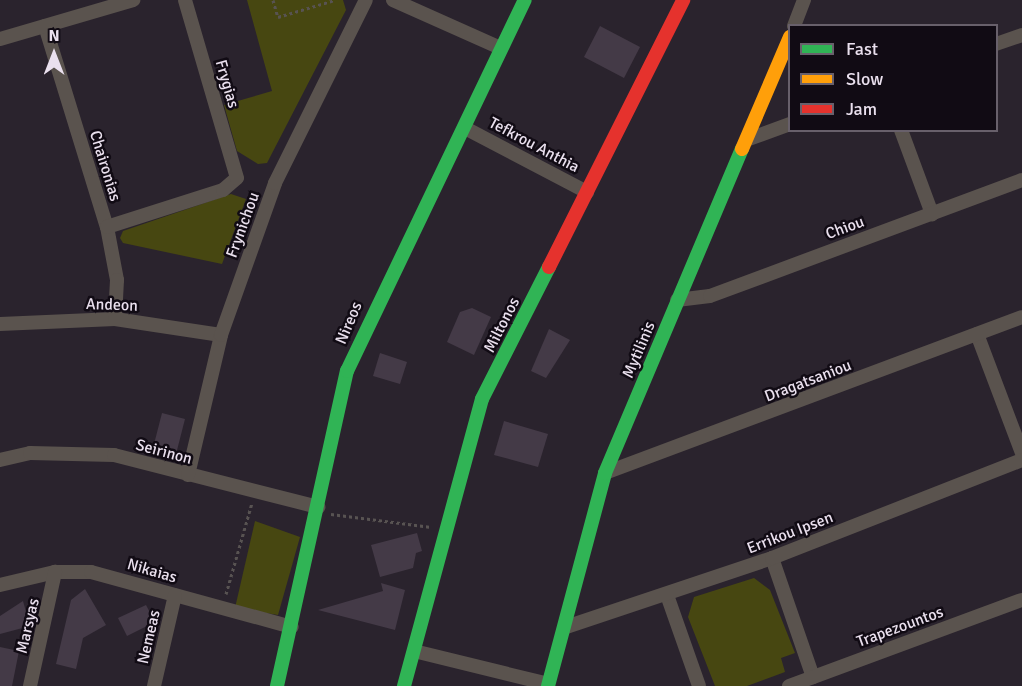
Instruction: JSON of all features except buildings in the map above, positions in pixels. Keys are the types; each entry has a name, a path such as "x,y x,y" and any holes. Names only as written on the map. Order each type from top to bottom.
{"street":[{"path":"0,39 133,0"},
{"name":"Frygias","path":"107,226 223,190 237,178 185,0"},
{"name":"Frynichou","path":"188,475 221,335 275,183 366,0"},
{"path":"393,0 498,46"},
{"name":"Nireos","path":"277,686 292,627 347,372 364,326 465,128 498,46 525,0"},
{"name":"Miltonos","path":"405,686 444,529 483,399 683,0"},
{"path":"795,24 804,0"},
{"name":"Chaironias","path":"45,26 107,226 117,280 115,319"},
{"path":"998,43 1022,35"},
{"name":"Mytilinis","path":"548,685 566,627 605,473 677,300 749,139 788,40"},
{"path":"749,139 788,124"},
{"name":"Tefkrou Anthia","path":"465,128 587,192"},
{"path":"902,132 932,214"},
{"name":"Chiou","path":"677,300 710,296 1022,180"},
{"name":"Dragatsaniou","path":"605,473 1022,317"},
{"name":"Andeon","path":"1,321 115,319 221,335"},
{"path":"977,334 1022,453"},
{"name":"Seirinon","path":"0,460 76,452 114,455 318,510"},
{"name":"Errikou Ipsen","path":"566,627 772,558 1022,460"},
{"path":"772,558 813,677"},
{"name":"Nikaias","path":"0,585 55,573 91,573 292,627"},
{"name":"Marsyas","path":"30,686 55,573"},
{"name":"Nemeas","path":"154,686 175,595"},
{"path":"667,595 699,686"},
{"name":"Trapezountos","path":"789,686 1022,600"},
{"path":"414,651 548,685"}],"path":[{"path":"273,0 278,17 335,0"},
{"path":"222,608 255,492"},
{"path":"318,510 444,529"}],"shaded area":[{"path":"247,0 343,0 346,10 267,163 258,164 237,151 224,105 272,91"},
{"path":"231,194 246,199 222,264 123,243 120,238 123,231"},
{"path":"255,521 300,537 278,615 235,608"},
{"path":"754,578 770,590 795,653 781,658 785,672 747,686 715,686 688,617 694,597"}],"traffic: fast":[{"path":"277,686 347,371 525,0"},
{"path":"548,686 605,473 742,149"},
{"path":"404,686 482,399 549,267"}],"traffic: slow":[{"path":"742,149 788,42"}],"traffic: jam":[{"path":"549,267 683,0"}]}
